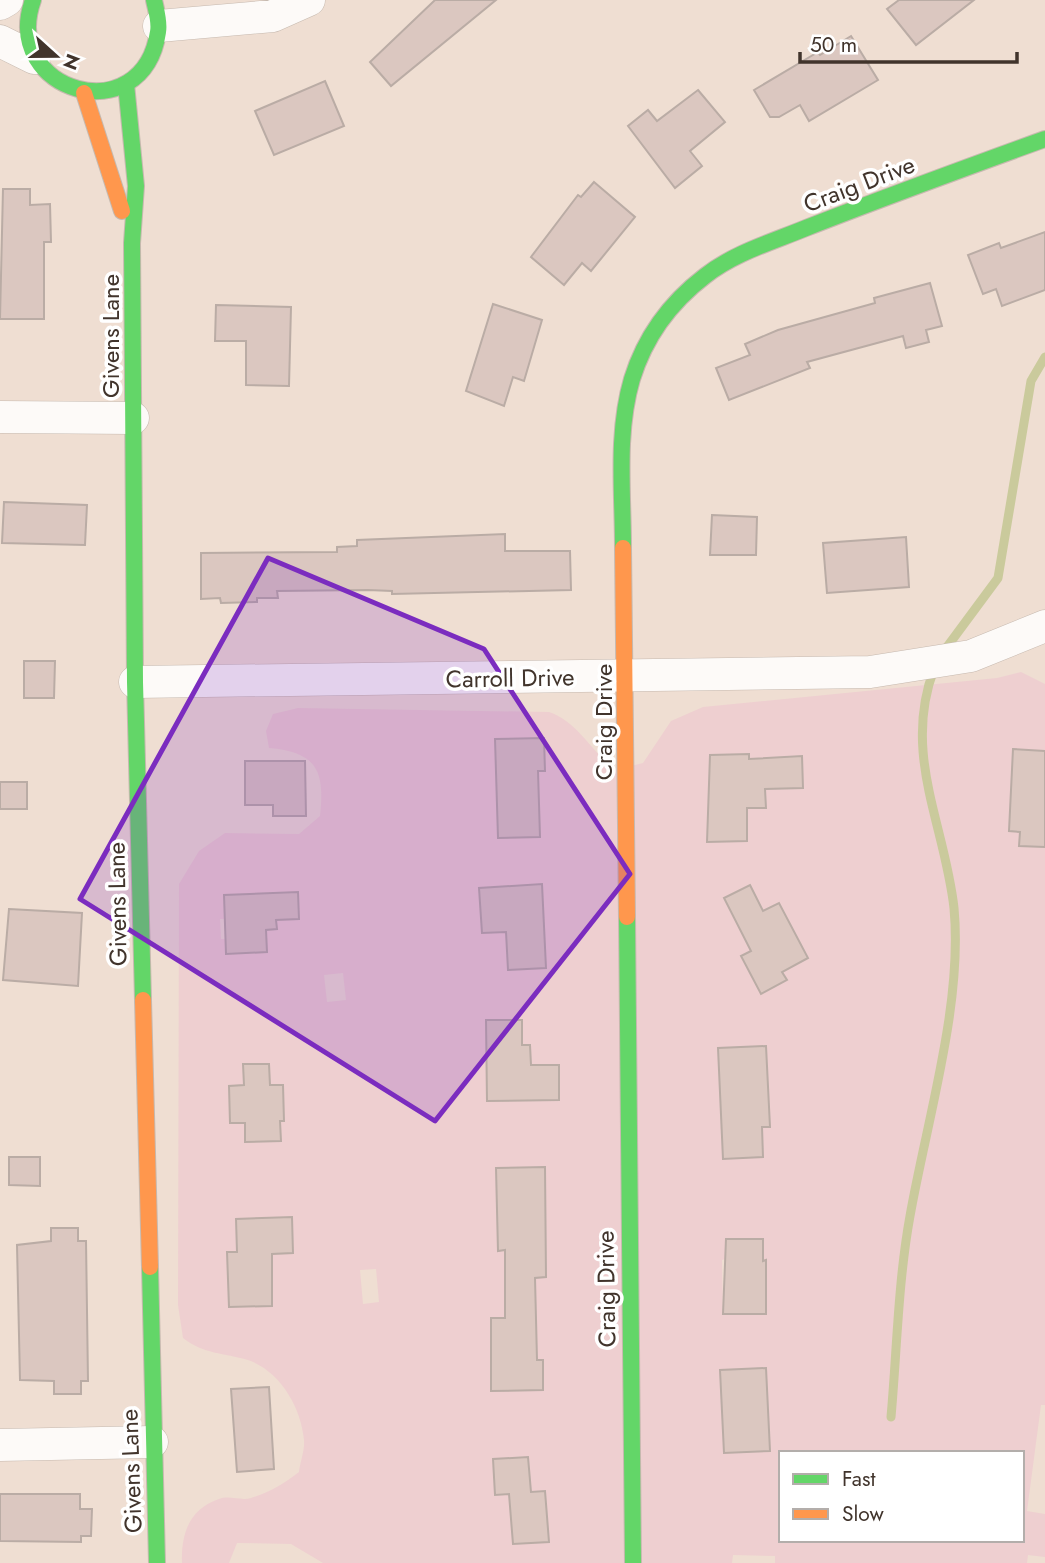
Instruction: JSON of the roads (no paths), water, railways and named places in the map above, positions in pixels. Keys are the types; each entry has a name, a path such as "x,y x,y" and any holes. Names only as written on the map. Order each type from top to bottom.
{"street":[{"path":"0,4 7,0"},
{"path":"33,0 27,13 26,36 34,58 45,73 61,86 84,93 104,92 126,84 148,64 158,43 157,13 273,16 309,0"},
{"path":"0,41 34,58"},
{"name":"Givens Lane","path":"126,84 136,186 132,243 135,682 157,1563"},
{"name":"Givens Lane","path":"84,93 132,243"},
{"name":"Craig Drive","path":"633,1563 624,854 624,413 639,356 667,311 693,284 729,259 876,200 1045,139"},
{"path":"0,417 133,418"},
{"name":"Carroll Drive","path":"135,682 870,672 971,656 1045,626"},
{"path":"0,1445 152,1442"}],"waterway":[{"path":"944,651 998,578 1031,381 1045,357"},
{"path":"891,1417 906,1241 942,1062 953,983 954,908 929,789 922,731 925,700 934,669"}]}
